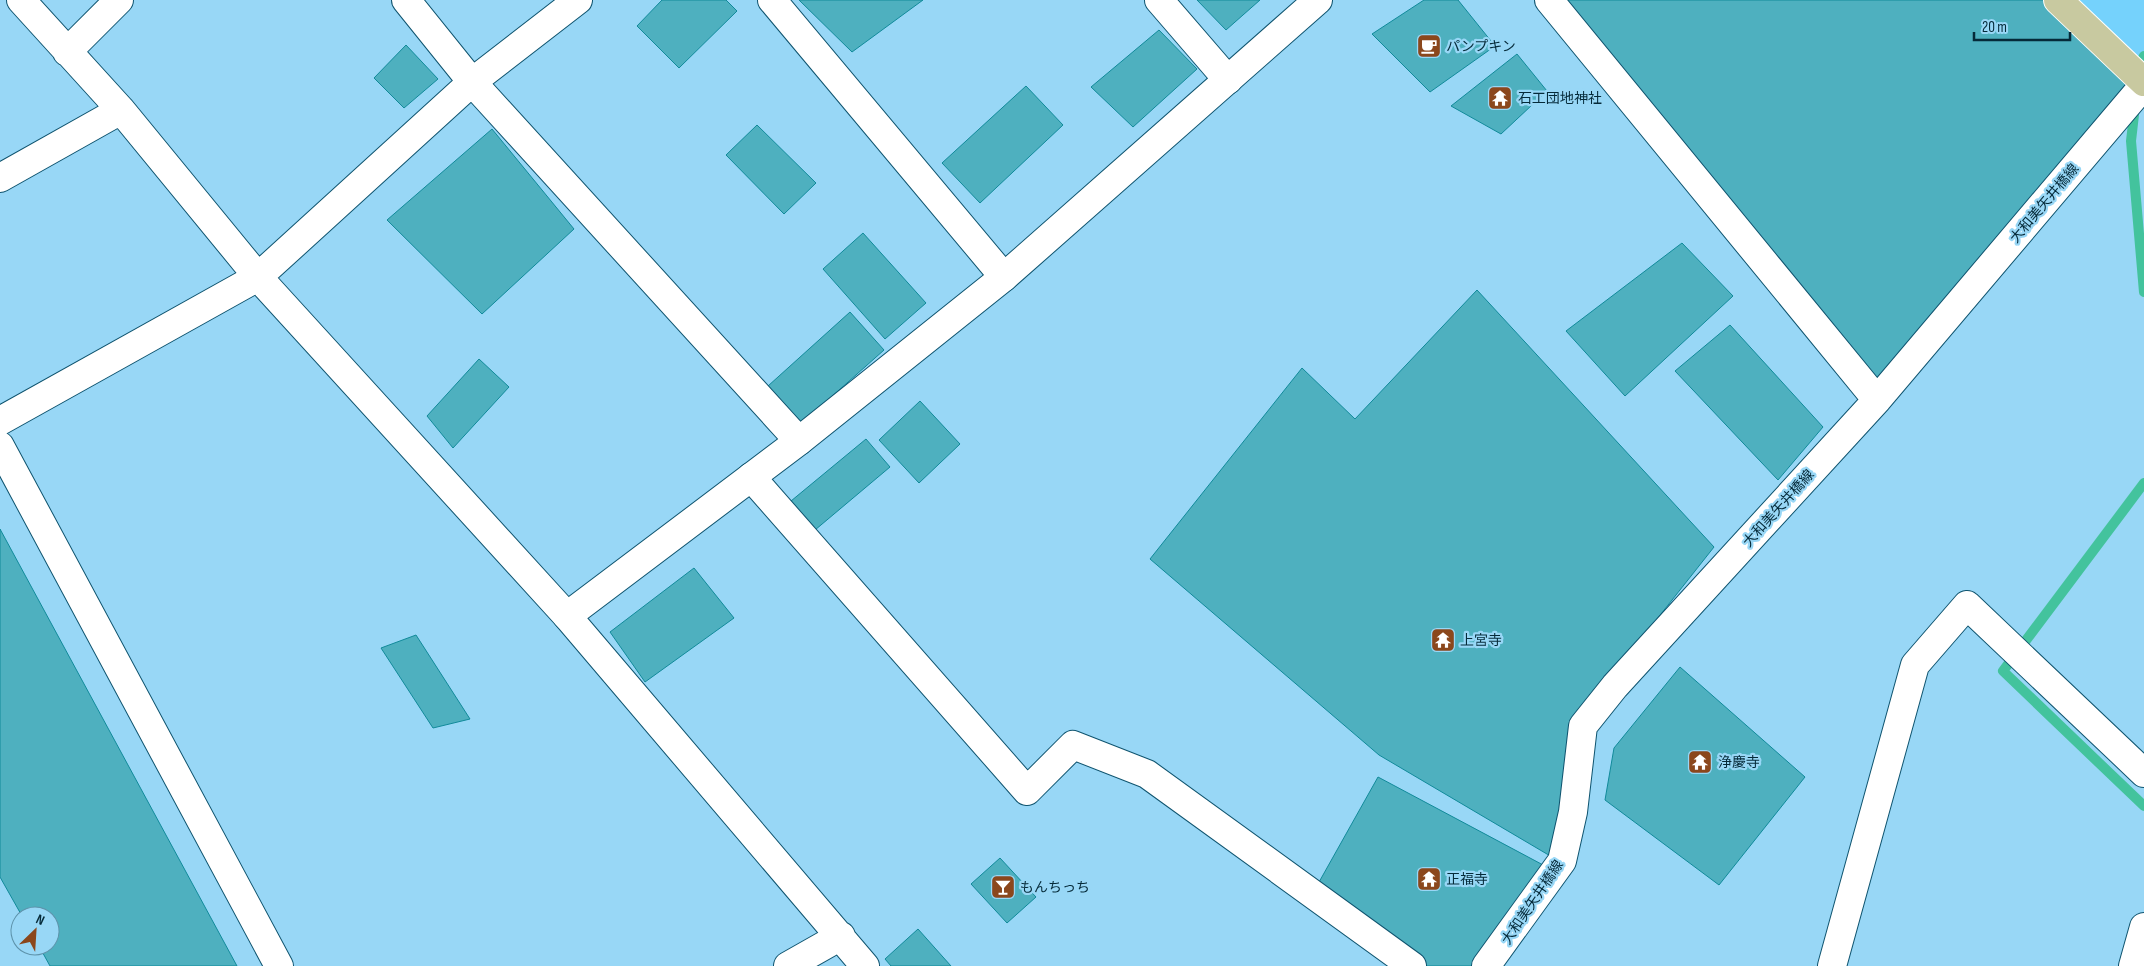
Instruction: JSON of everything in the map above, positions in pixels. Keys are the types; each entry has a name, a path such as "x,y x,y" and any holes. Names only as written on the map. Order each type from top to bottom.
{"main road":[{"path":"2058,0 2144,84"}],"street":[{"path":"21,0 122,110 258,277 567,616 865,966"},
{"path":"67,52 120,0"},
{"path":"406,0 472,82 799,442"},
{"path":"0,421 258,277 472,82 578,0"},
{"path":"772,0 1004,277"},
{"path":"1159,0 1228,80"},
{"path":"567,616 799,442 1004,277 1318,0"},
{"path":"1549,0 1877,400"},
{"name":"大和美矢井橋線","path":"1486,966 1562,861 1573,812 1583,726 1615,686 1877,400 2144,84"},
{"path":"0,178 122,110"},
{"path":"0,446 278,966"},
{"path":"751,477 1027,791 1074,745 1148,774 1412,966"},
{"path":"1832,966 1915,665 1967,605 2144,773"},
{"path":"2133,966 2144,927"},
{"path":"788,966 841,936"}],"shaded area":[{"path":"2058,0 2144,0 2144,82"}],"building":[{"path":"662,0 726,0 737,11 679,68 637,26"},
{"path":"799,0 923,0 852,52"},
{"path":"1197,0 1260,0 1226,30"},
{"path":"1424,0 1458,0 1495,46 1430,92 1372,34"},
{"path":"1549,0 2058,0 2144,82 1877,400"},
{"path":"1159,30 1197,69 1133,127 1091,87"},
{"path":"406,45 438,79 404,108 374,78"},
{"name":"石工団地神社","path":"1517,54 1547,91 1501,134 1451,106"},
{"path":"1026,86 1063,125 980,203 942,163"},
{"path":"757,125 816,183 784,214 726,155"},
{"path":"492,129 574,229 482,314 387,220"},
{"path":"863,233 926,303 885,339 823,269"},
{"path":"1682,243 1733,296 1625,396 1566,331"},
{"name":"上宮寺","path":"1477,290 1714,547 1577,720 1552,857 1379,755 1150,559 1302,368 1355,419"},
{"path":"850,312 884,350 802,423 768,386"},
{"path":"1730,325 1823,427 1778,480 1675,371"},
{"path":"479,359 509,387 453,448 427,416"},
{"path":"920,401 960,444 919,483 879,440"},
{"path":"866,439 890,467 815,530 791,501"},
{"path":"0,529 237,966 50,966 44,956 60,956 60,906 16,906 0,877"},
{"path":"694,568 734,618 645,682 610,632"},
{"path":"416,635 470,719 433,728 381,648"},
{"name":"浄慶寺","path":"1680,667 1805,777 1719,885 1605,800 1614,748"},
{"name":"正福寺","path":"1378,777 1545,866 1484,954 1472,966 1417,966 1314,891"},
{"path":"1000,858 1036,897 1007,923 971,884"},
{"path":"918,929 951,966 891,966 885,959"}],"waterway":[{"path":"2139,72 2144,56"},
{"path":"2135,106 2131,141 2144,292"},
{"path":"2144,483 2003,671 2144,806"}],"place":[{"name":"パンプキン","path":"1429,46"},
{"name":"石工団地神社","path":"1500,98"},
{"name":"上宮寺","path":"1443,640"},
{"name":"浄慶寺","path":"1700,762"},
{"name":"正福寺","path":"1429,879"},
{"name":"もんちっち","path":"1003,887"}]}
